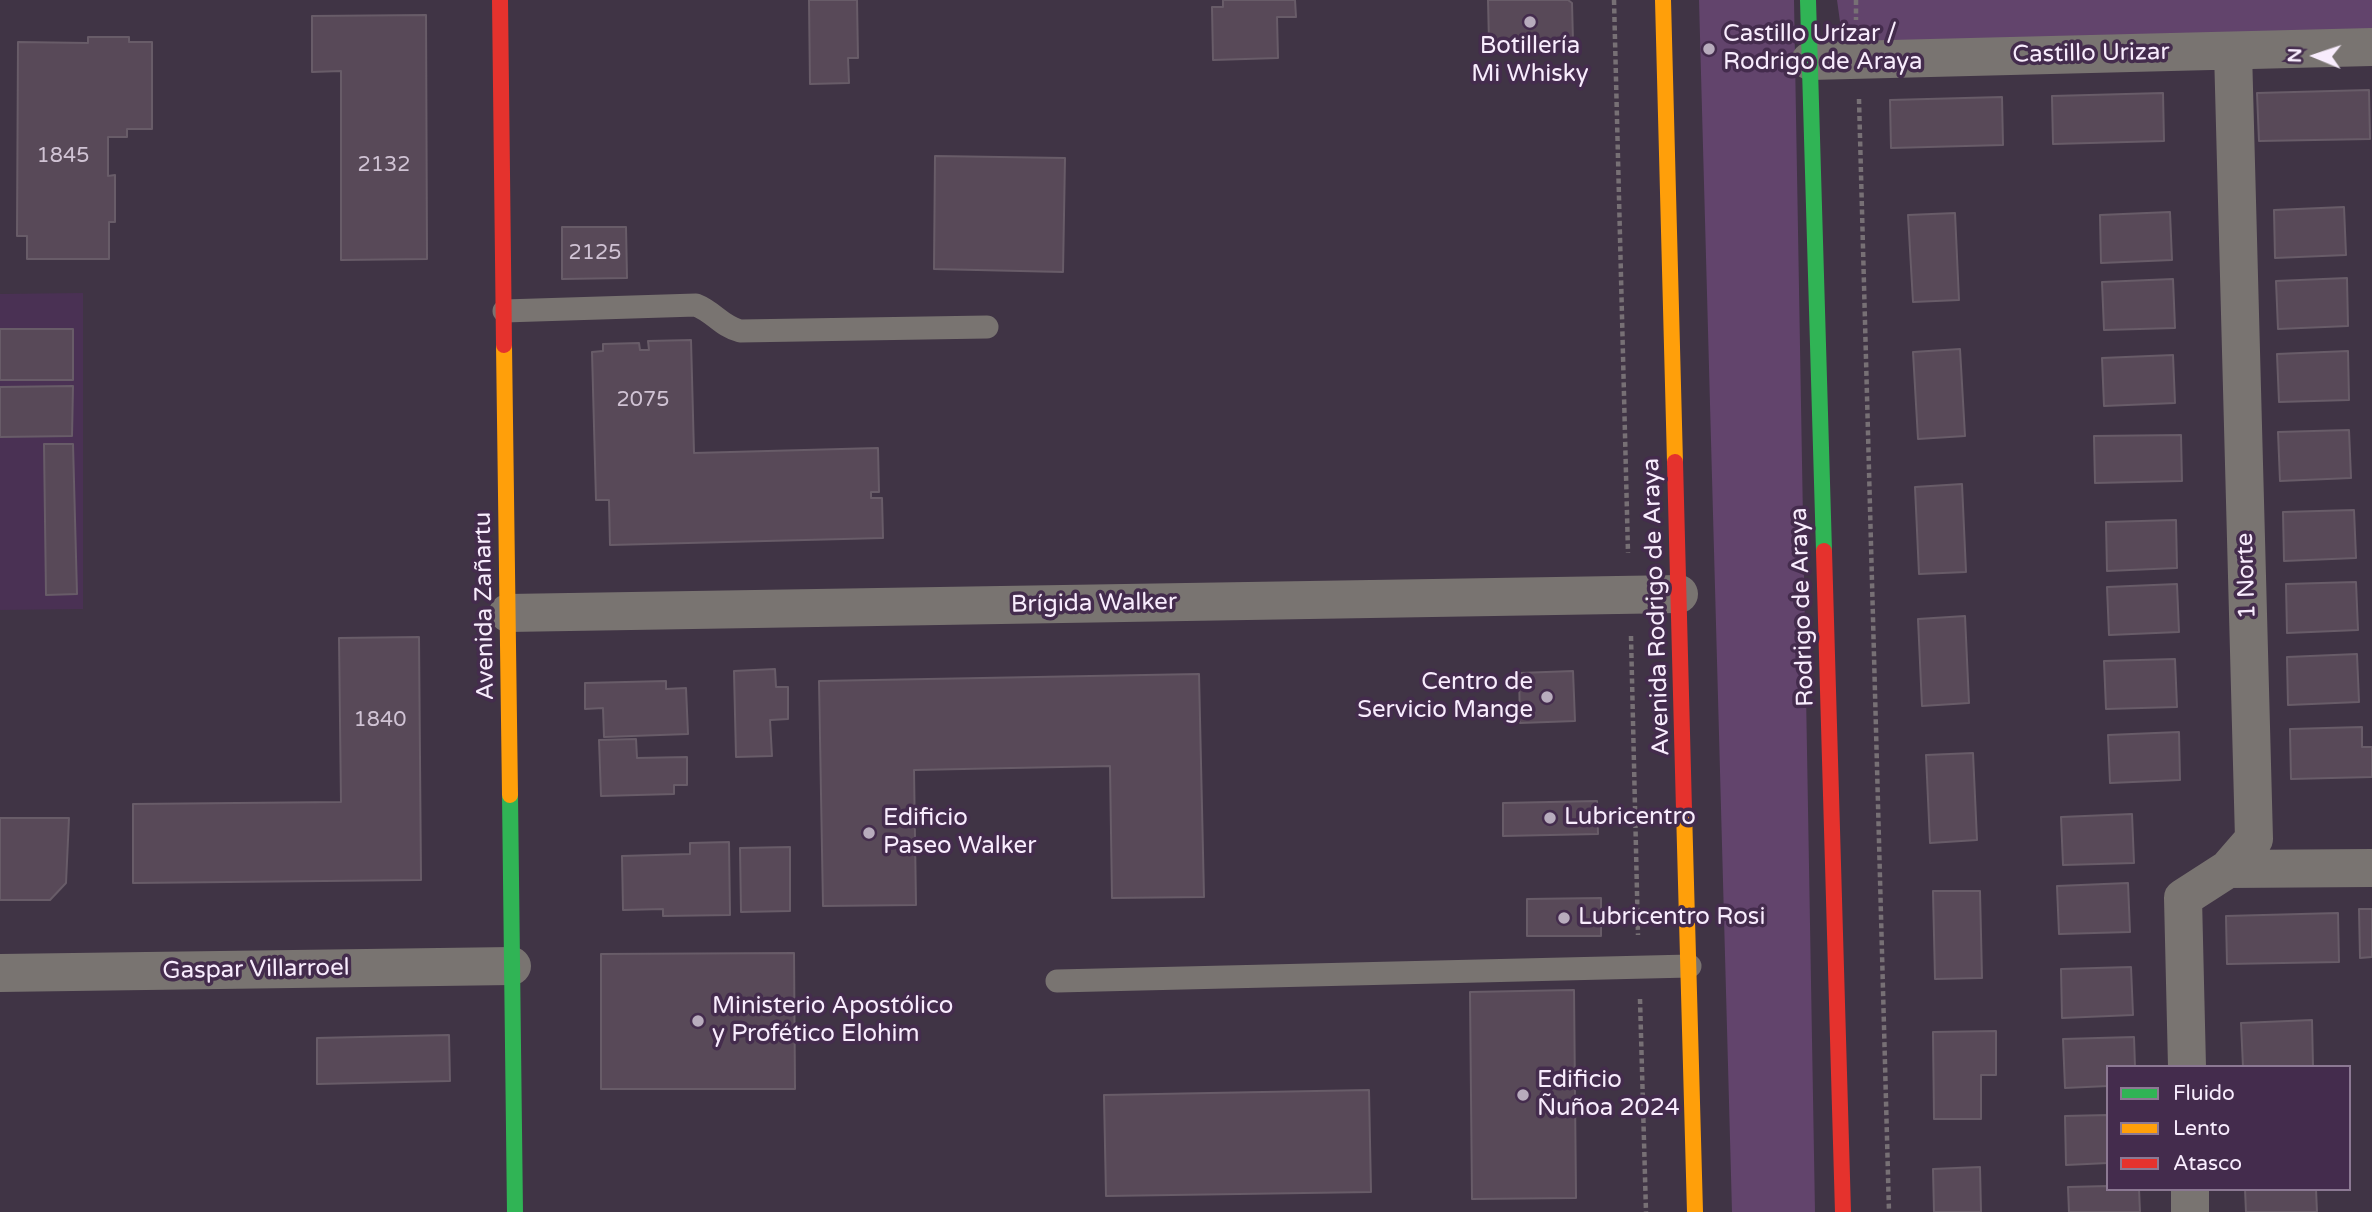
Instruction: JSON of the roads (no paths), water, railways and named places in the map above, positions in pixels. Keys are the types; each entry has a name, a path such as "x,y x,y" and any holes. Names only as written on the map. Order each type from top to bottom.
{"street":[{"name":"Avenida Zañartu","path":"500,0 515,1212"},
{"name":"Avenida Rodrigo de Araya","path":"1663,0 1695,1212"},
{"name":"Rodrigo de Araya","path":"1808,0 1843,1212"},
{"name":"Castillo Urizar","path":"1810,61 2372,47"},
{"name":"1 Norte","path":"2187,1065 2183,898 2228,869 2254,839 2233,51"},
{"name":"Brígida Walker","path":"508,613 1679,594"},
{"path":"2228,869 2372,868"},
{"name":"Gaspar Villarroel","path":"0,973 512,966"},
{"path":"2190,1191 2190,1212"}],"lane":[{"path":"504,310 696,305 713,314 729,328 740,331 987,327"},
{"path":"1058,981 1690,966"}],"place":[{"name":"Botillería Mi Whisky","path":"1530,22"},
{"name":"Castillo Urízar / Rodrigo de Araya","path":"1709,49"},
{"name":"Centro de Servicio Mange","path":"1547,697"},
{"name":"Lubricentro","path":"1550,818"},
{"name":"Edificio Paseo Walker","path":"869,833"},
{"name":"Lubricentro Rosi","path":"1564,918"},
{"name":"Ministerio Apostólico y Profético Elohim","path":"698,1021"},
{"name":"Edificio Ñuñoa 2024","path":"1523,1095"}]}
